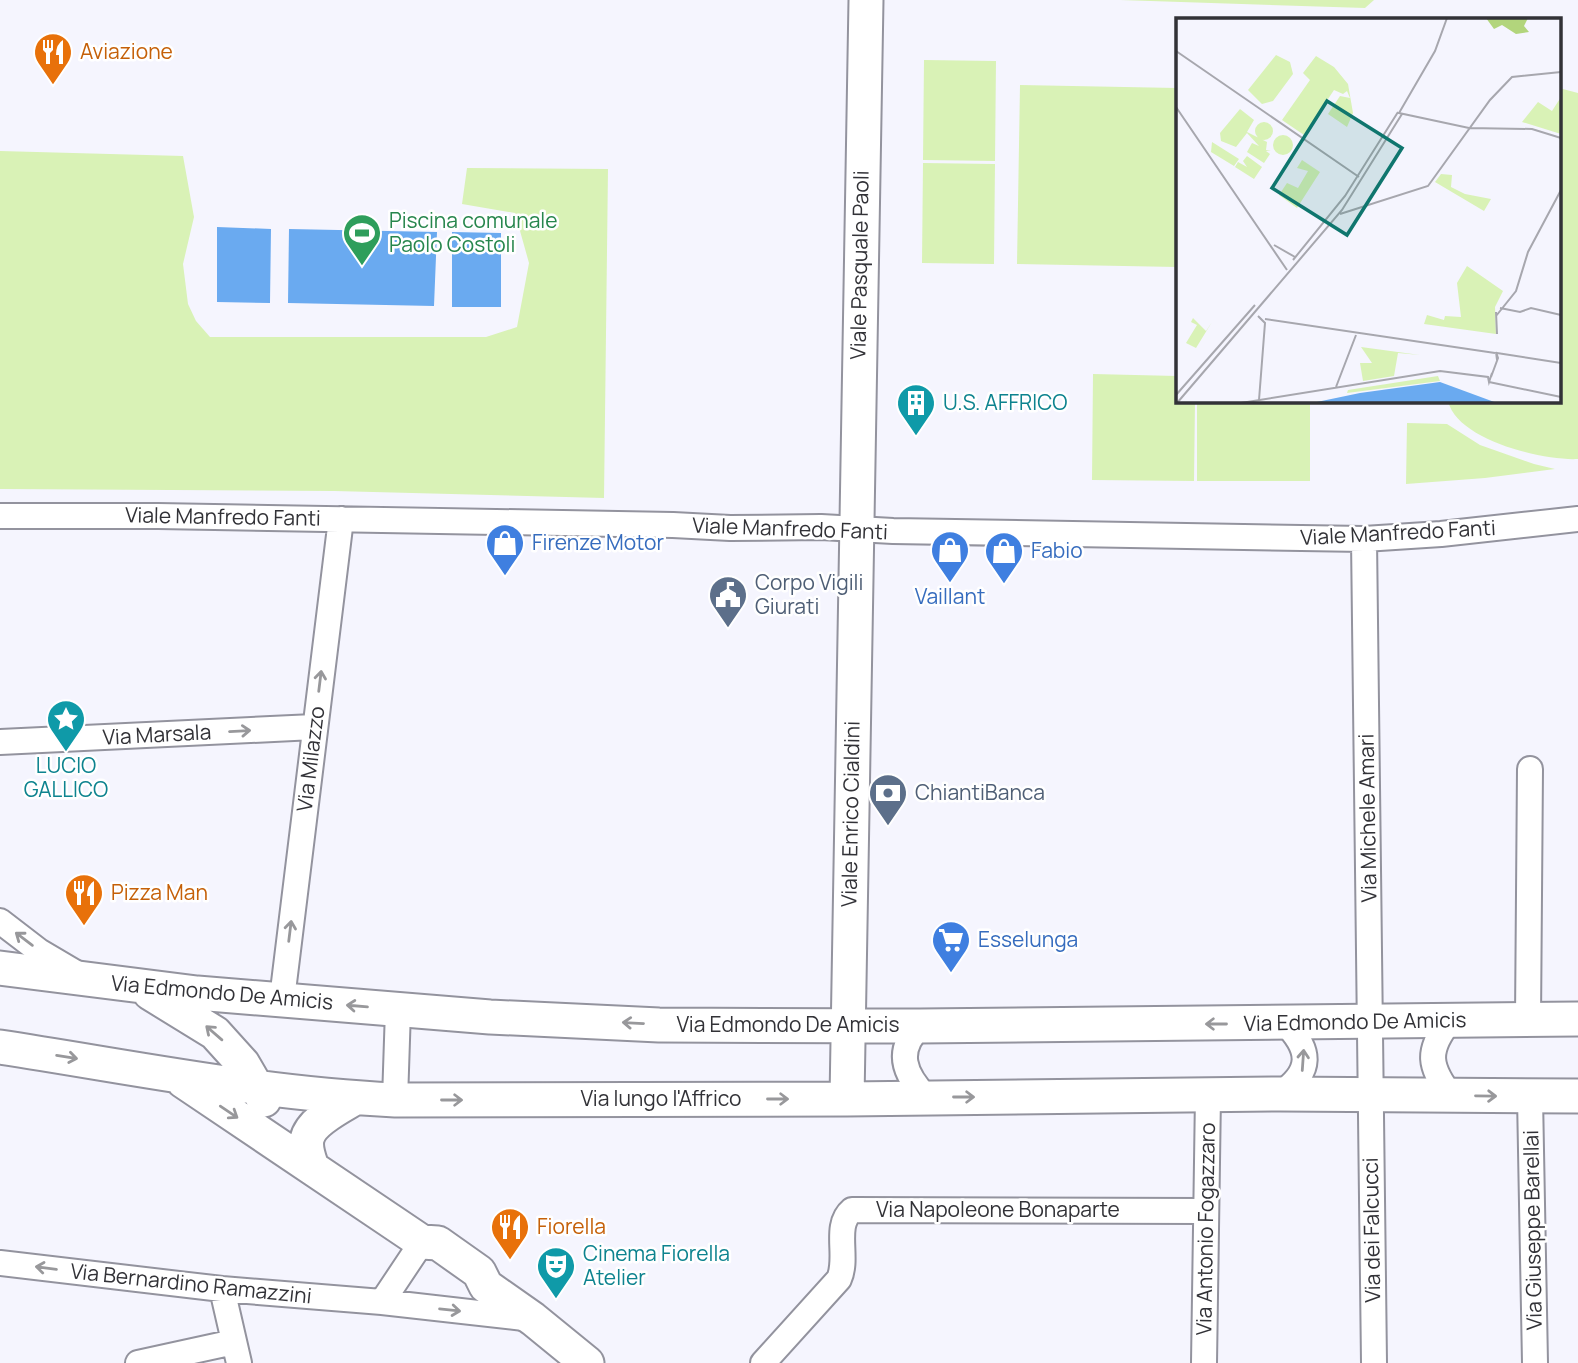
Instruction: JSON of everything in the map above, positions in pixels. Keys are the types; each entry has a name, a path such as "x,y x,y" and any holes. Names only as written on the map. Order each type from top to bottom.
{"street":[{"name":"Viale Pasquale Paoli","path":"856,530 866,0"},
{"name":"Viale Manfredo Fanti","path":"0,516 341,519 730,528 821,527 856,530 1364,539 1441,534 1578,519"},
{"name":"Via Milazzo","path":"282,999 341,519"},
{"name":"Viale Enrico Cialdini","path":"847,1098 856,530"},
{"name":"Via Michele Amari","path":"1364,539 1372,1096"},
{"name":"Via Marsala","path":"0,742 314,727"},
{"path":"1528,1020 1531,769"},
{"path":"0,921 45,955 90,981"},
{"name":"Via Edmondo De Amicis","path":"0,968 140,987 398,1010 659,1025 920,1026 1578,1019"},
{"path":"140,987 215,1033 243,1064 286,1136 312,1167"},
{"path":"395,1100 398,1010"},
{"path":"1449,1022 1432,1053 1436,1074 1451,1096"},
{"path":"1280,1094 1298,1077 1305,1060 1302,1045 1284,1023"},
{"path":"920,1026 907,1042 904,1054 910,1076 926,1097"},
{"name":"Via lungo l'Affrico","path":"0,1047 255,1087 395,1100 1280,1094 1578,1096"},
{"path":"172,1074 422,1242 428,1255 470,1285 486,1286 533,1319 587,1363"},
{"name":"Via Antonio Fogazzaro","path":"1204,1363 1208,1095"},
{"name":"Via dei Falcucci","path":"1372,1096 1370,1165 1374,1363"},
{"name":"Via Giuseppe Barellai","path":"1530,1097 1535,1363"},
{"path":"312,1167 306,1145 310,1132 325,1117 355,1098"},
{"name":"Via Napoleone Bonaparte","path":"763,1363 839,1279 843,1270 843,1222 852,1210 1205,1210"},
{"path":"382,1302 422,1242"},
{"name":"Via Bernardino Ramazzini","path":"0,1262 222,1289 382,1302 533,1319"},
{"path":"138,1363 236,1352 222,1289"}],"green space":[{"path":"1120,0 1374,0 1365,8"},
{"path":"924,60 996,61 995,161 923,160"},
{"path":"1020,85 1176,88 1176,267 1017,264"},
{"path":"1560,88 1578,93 1578,459 1544,456 1503,445 1467,427 1455,415 1448,402 1560,402"},
{"path":"0,151 183,156 194,217 183,264 188,304 196,321 210,337 486,337 517,327 529,263 515,213 462,204 467,168 608,169 604,498 334,491 0,489"},
{"path":"923,163 995,164 994,264 922,263"},
{"path":"1093,374 1176,376 1176,402 1195,402 1194,481 1092,480"},
{"path":"1197,402 1310,402 1310,481 1197,481"},
{"path":"1407,423 1447,424 1480,445 1555,469 1406,484"}],"water":[{"path":"217,227 271,229 270,303 217,302"},
{"name":"Piscina comunale Paolo Costoli","path":"289,229 437,232 434,306 288,303"},
{"name":"Piscina comunale Paolo Costoli","path":"452,232 501,233 501,307 452,307"}],"place":[{"name":"Aviazione","path":"53,86"},
{"name":"Piscina comunale Paolo Costoli","path":"362,267"},
{"name":"U.S. AFFRICO","path":"916,437"},
{"name":"Firenze Motor","path":"505,577"},
{"name":"Vaillant","path":"950,584"},
{"name":"Fabio","path":"1004,585"},
{"name":"Corpo Vigili Giurati","path":"728,629"},
{"name":"LUCIO GALLICO","path":"66,753"},
{"name":"ChiantiBanca","path":"888,827"},
{"name":"Pizza Man","path":"84,927"},
{"name":"Esselunga","path":"951,974"},
{"name":"Fiorella","path":"510,1261"},
{"name":"Cinema Fiorella Atelier","path":"556,1300"}]}
